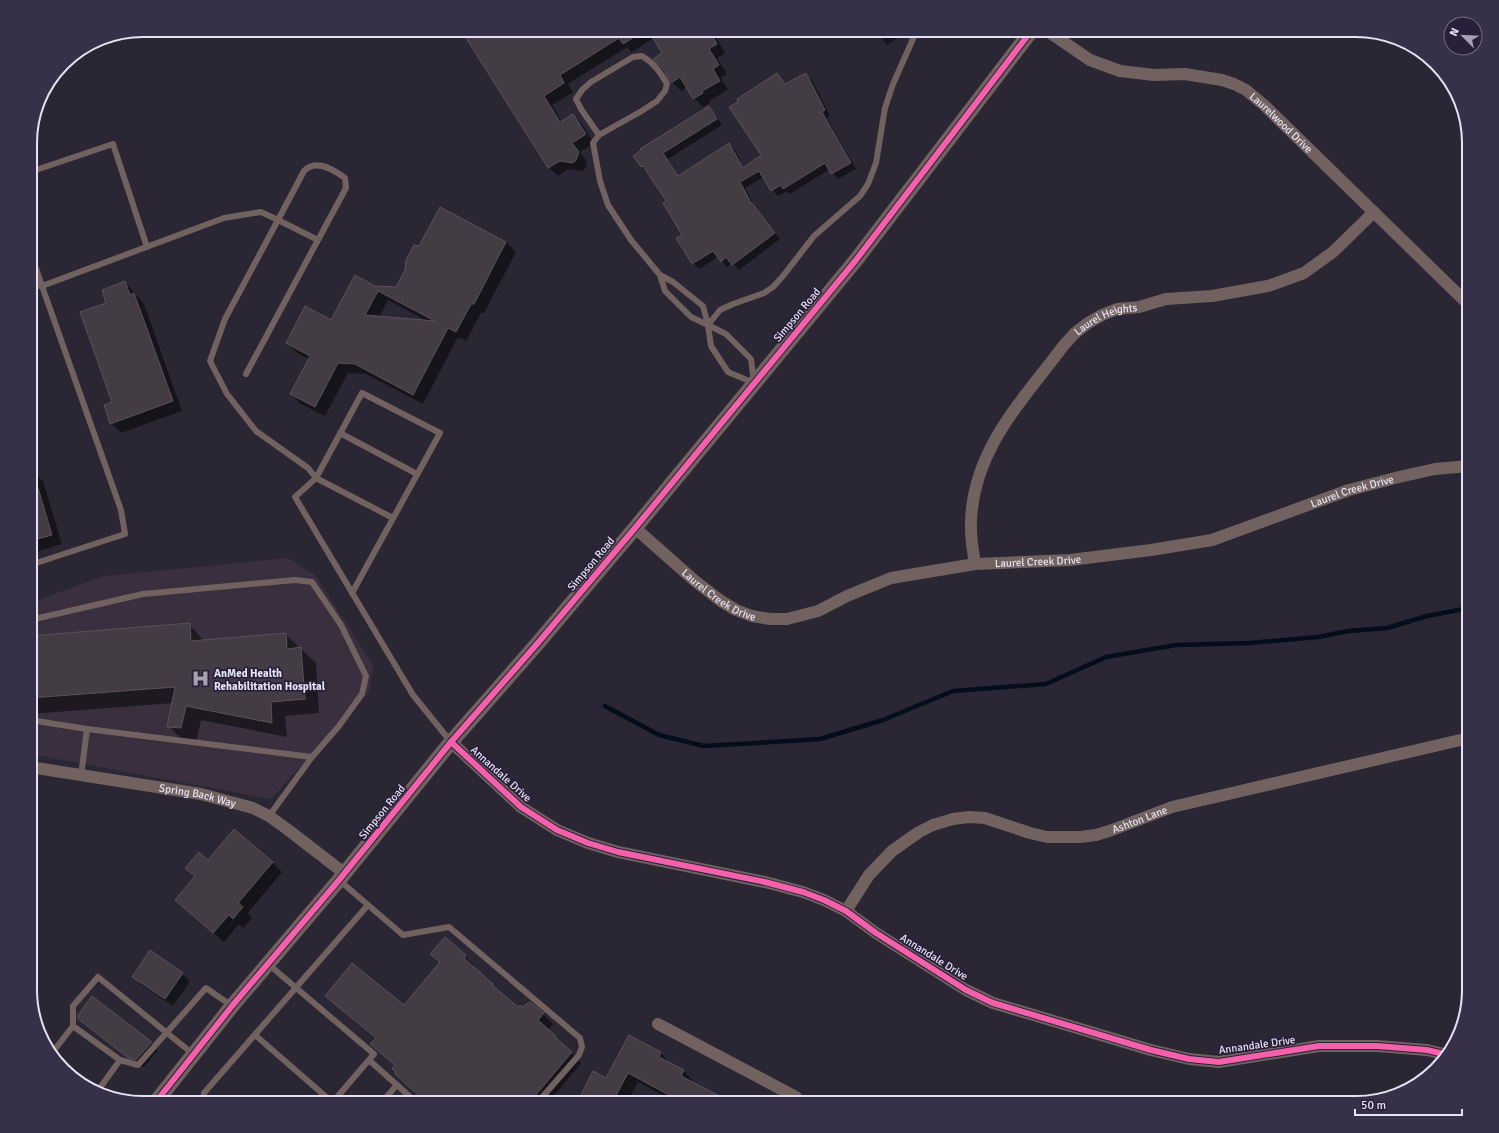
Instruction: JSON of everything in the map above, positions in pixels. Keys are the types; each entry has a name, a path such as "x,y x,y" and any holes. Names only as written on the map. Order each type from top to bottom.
{"street":[{"name":"Simpson Road","path":"161,1096 232,1006 342,877 451,742 537,644 635,528 856,260 1027,37"},
{"name":"Laurelwood Drive","path":"1056,37 1090,60 1120,71 1154,75 1185,74 1222,80 1246,90 1265,106 1462,298"},
{"name":"Laurel Heights","path":"975,564 971,524 972,507 978,475 984,460 1003,425 1064,345 1075,333 1088,323 1117,309 1139,307 1166,299 1212,296 1268,286 1304,273 1333,252 1374,212"},
{"name":"Laurel Creek Drive","path":"635,528 695,581 721,601 736,610 752,616 770,620 787,620 818,611 847,596 891,578 975,564 1070,560 1150,550 1212,540 1349,490 1435,469 1462,467"},
{"name":"Ashton Lane","path":"846,912 869,874 892,851 919,832 953,818 985,818 1047,837 1080,837 1096,835 1172,807 1462,740"},
{"name":"Annandale Drive","path":"451,742 520,807 557,830 588,843 618,852 765,882 803,892 824,900 846,912 876,933 966,990 993,1003 1151,1050 1189,1059 1219,1062 1319,1046 1377,1046 1427,1050 1441,1053"},
{"name":"Spring Back Way","path":"37,768 201,794 253,808 269,816 342,877"},
{"path":"658,1024 794,1096"}],"lane":[{"path":"708,325 720,310 764,293 773,287 814,236 860,196 868,184 876,163 885,108 913,37"},
{"path":"599,134 581,109 576,99 582,90 591,82 633,57 642,56 652,62 667,84 665,91 657,101 599,134 593,143 600,181 608,205 631,240 660,275 666,291 691,317 726,334 751,359 754,383"},
{"path":"37,170 113,144 148,247"},
{"path":"246,374 346,188 345,178 320,165 308,167 304,171 225,319 210,361 227,394 256,432 308,468 316,478 393,518"},
{"path":"37,286 42,286 224,218 261,212 318,240"},
{"path":"37,271 121,510 125,534 37,563"},
{"path":"660,275 673,282 703,306 712,346 728,372 754,383"},
{"path":"352,593 440,433 362,393 316,478 295,497 352,593 413,695 451,742"},
{"path":"340,433 417,474"},
{"path":"37,618 143,594 294,580 312,582 341,625 366,676 362,694 269,816"},
{"path":"37,721 312,758"},
{"path":"81,776 87,729"},
{"path":"342,877 368,905 403,935 449,927 580,1038 582,1047 579,1055 543,1096"},
{"path":"204,1096 204,1093 368,905"},
{"path":"268,964 374,1054 338,1096"},
{"path":"55,1049 73,1026 73,1006 98,977 194,1055"},
{"path":"73,1026 120,1060 138,1066 206,988 232,1006"},
{"path":"254,1035 324,1096"},
{"path":"101,1087 120,1060"},
{"path":"369,1060 409,1096"},
{"path":"387,1096 397,1085"}],"shaded area":[{"name":"AnMed Health Rehabilitation Hospital","path":"288,558 315,575 373,665 369,693 271,799 37,755 37,600 104,576"}],"building":[{"path":"465,37 634,37 623,44 619,38 560,75 564,83 544,96 560,122 573,114 586,134 572,143 579,152 573,163 560,161 548,168"},
{"path":"652,37 713,37 717,44 709,49 719,65 713,69 720,81 702,91 703,93 693,99 680,77 671,83 663,69 653,59 662,53"},
{"path":"777,73 785,84 806,73 825,110 822,112 851,163 831,174 825,163 783,189 781,185 771,191 759,171 740,182 751,203 775,233 732,265 726,257 721,262 713,251 692,264 676,238 682,235 663,203 666,201 643,166 641,167 633,156 641,150 640,149 709,106 717,119 663,153 678,176 729,143 743,168 761,155 729,107 738,102 737,99"},
{"path":"440,207 506,242 474,304 471,304 456,332 448,328 413,395 355,364 338,363 315,407 290,394 310,356 286,343 305,306 331,320 355,275 375,286 396,287 405,270 406,260 414,245 419,246","holes":["378,291 435,321 365,315"]},
{"path":"125,281 130,295 134,293 173,401 110,424 104,405 112,402 80,312 106,303 102,290"},
{"path":"37,484 52,535 37,539"},
{"path":"190,623 191,641 286,633 287,649 301,647 305,699 271,702 272,723 186,706 181,728 167,727 175,687 37,697 37,635"},
{"path":"234,829 273,862 238,903 243,907 233,919 229,915 213,933 175,900 195,876 185,868 199,852 208,860"},
{"path":"445,937 466,955 464,958 493,984 492,985 518,1007 520,1005 522,1007 530,1002 544,1013 538,1020 572,1052 535,1096 419,1096 395,1074 396,1072 392,1069 395,1065 370,1044 376,1038 325,996 352,963 404,1005 440,962 430,954"},
{"path":"150,950 183,973 165,999 132,977"},
{"path":"92,996 152,1042 136,1060 128,1058 78,1019 78,1015"},
{"path":"629,1035 661,1052 659,1057 684,1070 681,1076 720,1096 668,1096 628,1073 616,1096 580,1096 593,1071 606,1078"}],"waterway":[{"path":"605,706 659,735 704,746 820,739 883,720 953,691 1046,684 1106,657 1176,645 1249,643 1318,637 1348,631 1387,628 1427,616 1462,609"}],"cycle path":[{"path":"161,1096 232,1006 339,880 451,742 537,644 635,528 856,260 1027,37"},
{"path":"451,742 521,807 557,830 588,843 618,852 765,882 803,892 824,900 846,911 876,933 966,990 993,1003 1151,1050 1189,1059 1219,1062 1319,1046 1377,1046 1427,1050 1441,1053"}],"place":[{"name":"AnMed Health Rehabilitation Hospital","path":"201,679"}]}
